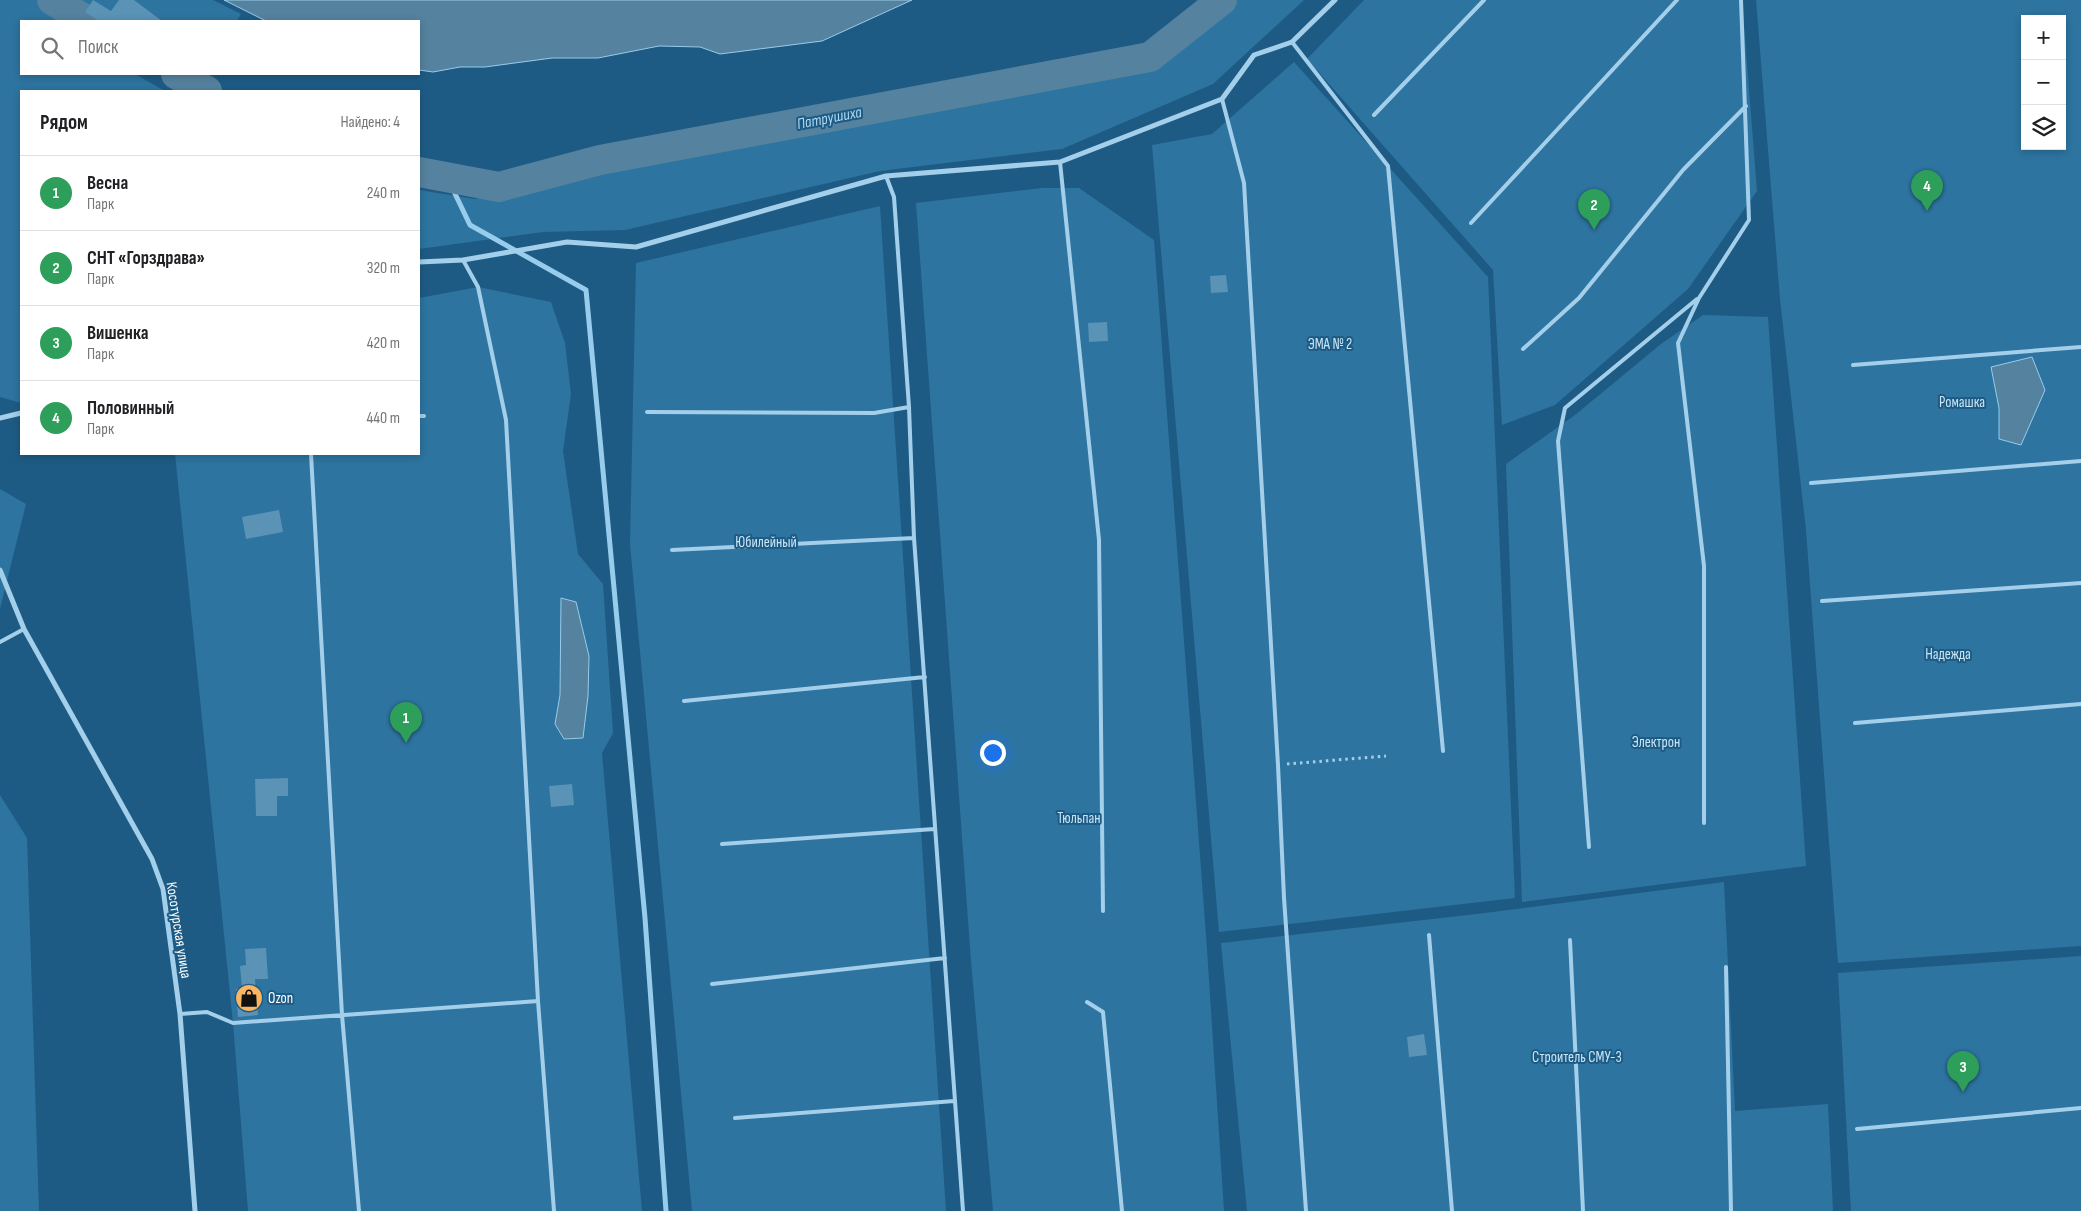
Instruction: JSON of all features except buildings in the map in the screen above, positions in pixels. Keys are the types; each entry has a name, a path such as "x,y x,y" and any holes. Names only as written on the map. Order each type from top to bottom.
{"street":[{"path":"420,262 463,260 567,242 636,246 886,176 1060,162 1222,99 1254,55 1292,42 1335,0"},
{"path":"0,418 20,413"},
{"name":"Косотурская улица","path":"0,570 24,630 152,859 163,890 180,1014 195,1211"}],"lane":[{"path":"1374,115 1484,0"},
{"path":"1471,223 1677,0"},
{"path":"1704,823 1704,566 1678,343 1699,298 1750,220 1741,0"},
{"path":"1292,42 1388,166 1443,752"},
{"path":"1222,99 1244,183 1284,898 1306,1211"},
{"path":"1523,348 1579,298 1683,170 1746,106"},
{"path":"1060,162 1099,540 1103,911"},
{"path":"886,176 894,197 909,408 914,538 962,1211"},
{"path":"463,260 478,287 506,420 538,1001 554,1211"},
{"path":"1589,847 1558,440 1565,408 1699,298"},
{"path":"1853,365 2081,347"},
{"path":"647,412 874,414 909,408"},
{"path":"311,455 342,1015 359,1211"},
{"path":"1811,483 2081,461"},
{"path":"672,550 914,538"},
{"path":"1822,601 2081,583"},
{"path":"0,642 24,630"},
{"path":"684,701 925,677"},
{"path":"1855,723 2081,704"},
{"path":"722,844 934,829"},
{"path":"1429,935 1452,1211"},
{"path":"1570,940 1583,1211"},
{"path":"712,984 945,958"},
{"path":"1726,967 1731,1211"},
{"path":"180,1014 207,1012 233,1023 538,1001"},
{"path":"1087,1002 1103,1012 1122,1211"},
{"path":"735,1118 954,1102"},
{"path":"1857,1128 2081,1108"}],"path":[{"path":"1278,765 1386,756"}],"green space":[{"path":"0,0 213,0 241,14 238,20 20,20 20,75 137,75 163,90 20,90 20,403 0,397"},
{"path":"1236,0 1304,0 1213,84 1062,149 880,171 625,230 543,232 420,249 420,190 475,199 837,124 1153,67"},
{"path":"1364,0 1742,0 1757,191 1688,289 1555,405 1502,425 1493,270 1307,59"},
{"path":"1756,0 2081,0 2081,946 1838,963 1806,530 1780,299"},
{"name":"ЭМА № 2","path":"1294,62 1488,277 1515,898 1219,932 1152,145 1212,134"},
{"name":"Тюльпан","path":"1042,188 1079,188 1154,240 1207,949 1224,1211 993,1211 971,961 916,203"},
{"name":"Юбилейный","path":"880,206 946,1211 692,1211 630,544 636,263"},
{"path":"478,287 551,302 565,343 571,394 563,451 578,554 603,584 613,733 602,753 642,1211 248,1211 233,1023 175,455 420,455 420,298"},
{"name":"Электрон","path":"1703,315 1768,317 1806,866 1522,902 1506,464 1575,415 1661,344"},
{"path":"0,489 26,504 0,609"},
{"path":"0,795 27,838 39,1211 0,1211"},
{"name":"Строитель СМУ-3","path":"1724,882 1735,1111 1828,1104 1833,1211 1247,1211 1221,943 1485,913"},
{"path":"2081,956 2081,1211 1851,1211 1838,973"}],"shaded area":[{"path":"224,0 912,0 822,41 720,54 700,47 659,46 598,58 552,58 485,67 460,67 433,72 420,70 420,20 264,20"},
{"path":"2032,357 2045,390 2021,445 1999,439 1999,408 1991,367"},
{"path":"561,598 576,602 589,656 588,696 583,738 564,739 555,724 560,695"}],"waterway":[{"name":"Патрушиха","path":"52,0 86,20"},
{"name":"Патрушиха","path":"420,172 499,187 600,160 1150,57 1222,0"},
{"name":"Патрушиха","path":"178,75 205,90"},
{"path":"447,177 470,225 586,290 645,918 666,1211"}],"place":[{"name":"Половинный","path":"1927,211"},
{"name":"СНТ «Горздрава»","path":"1594,230"},
{"name":"Весна","path":"406,743"},
{"name":"Ozon","path":"249,998"},
{"name":"Вишенка","path":"1963,1092"}],"park label":[{"name":"Ромашка","path":"1962,402"},
{"name":"Надежда","path":"1948,654"}]}
